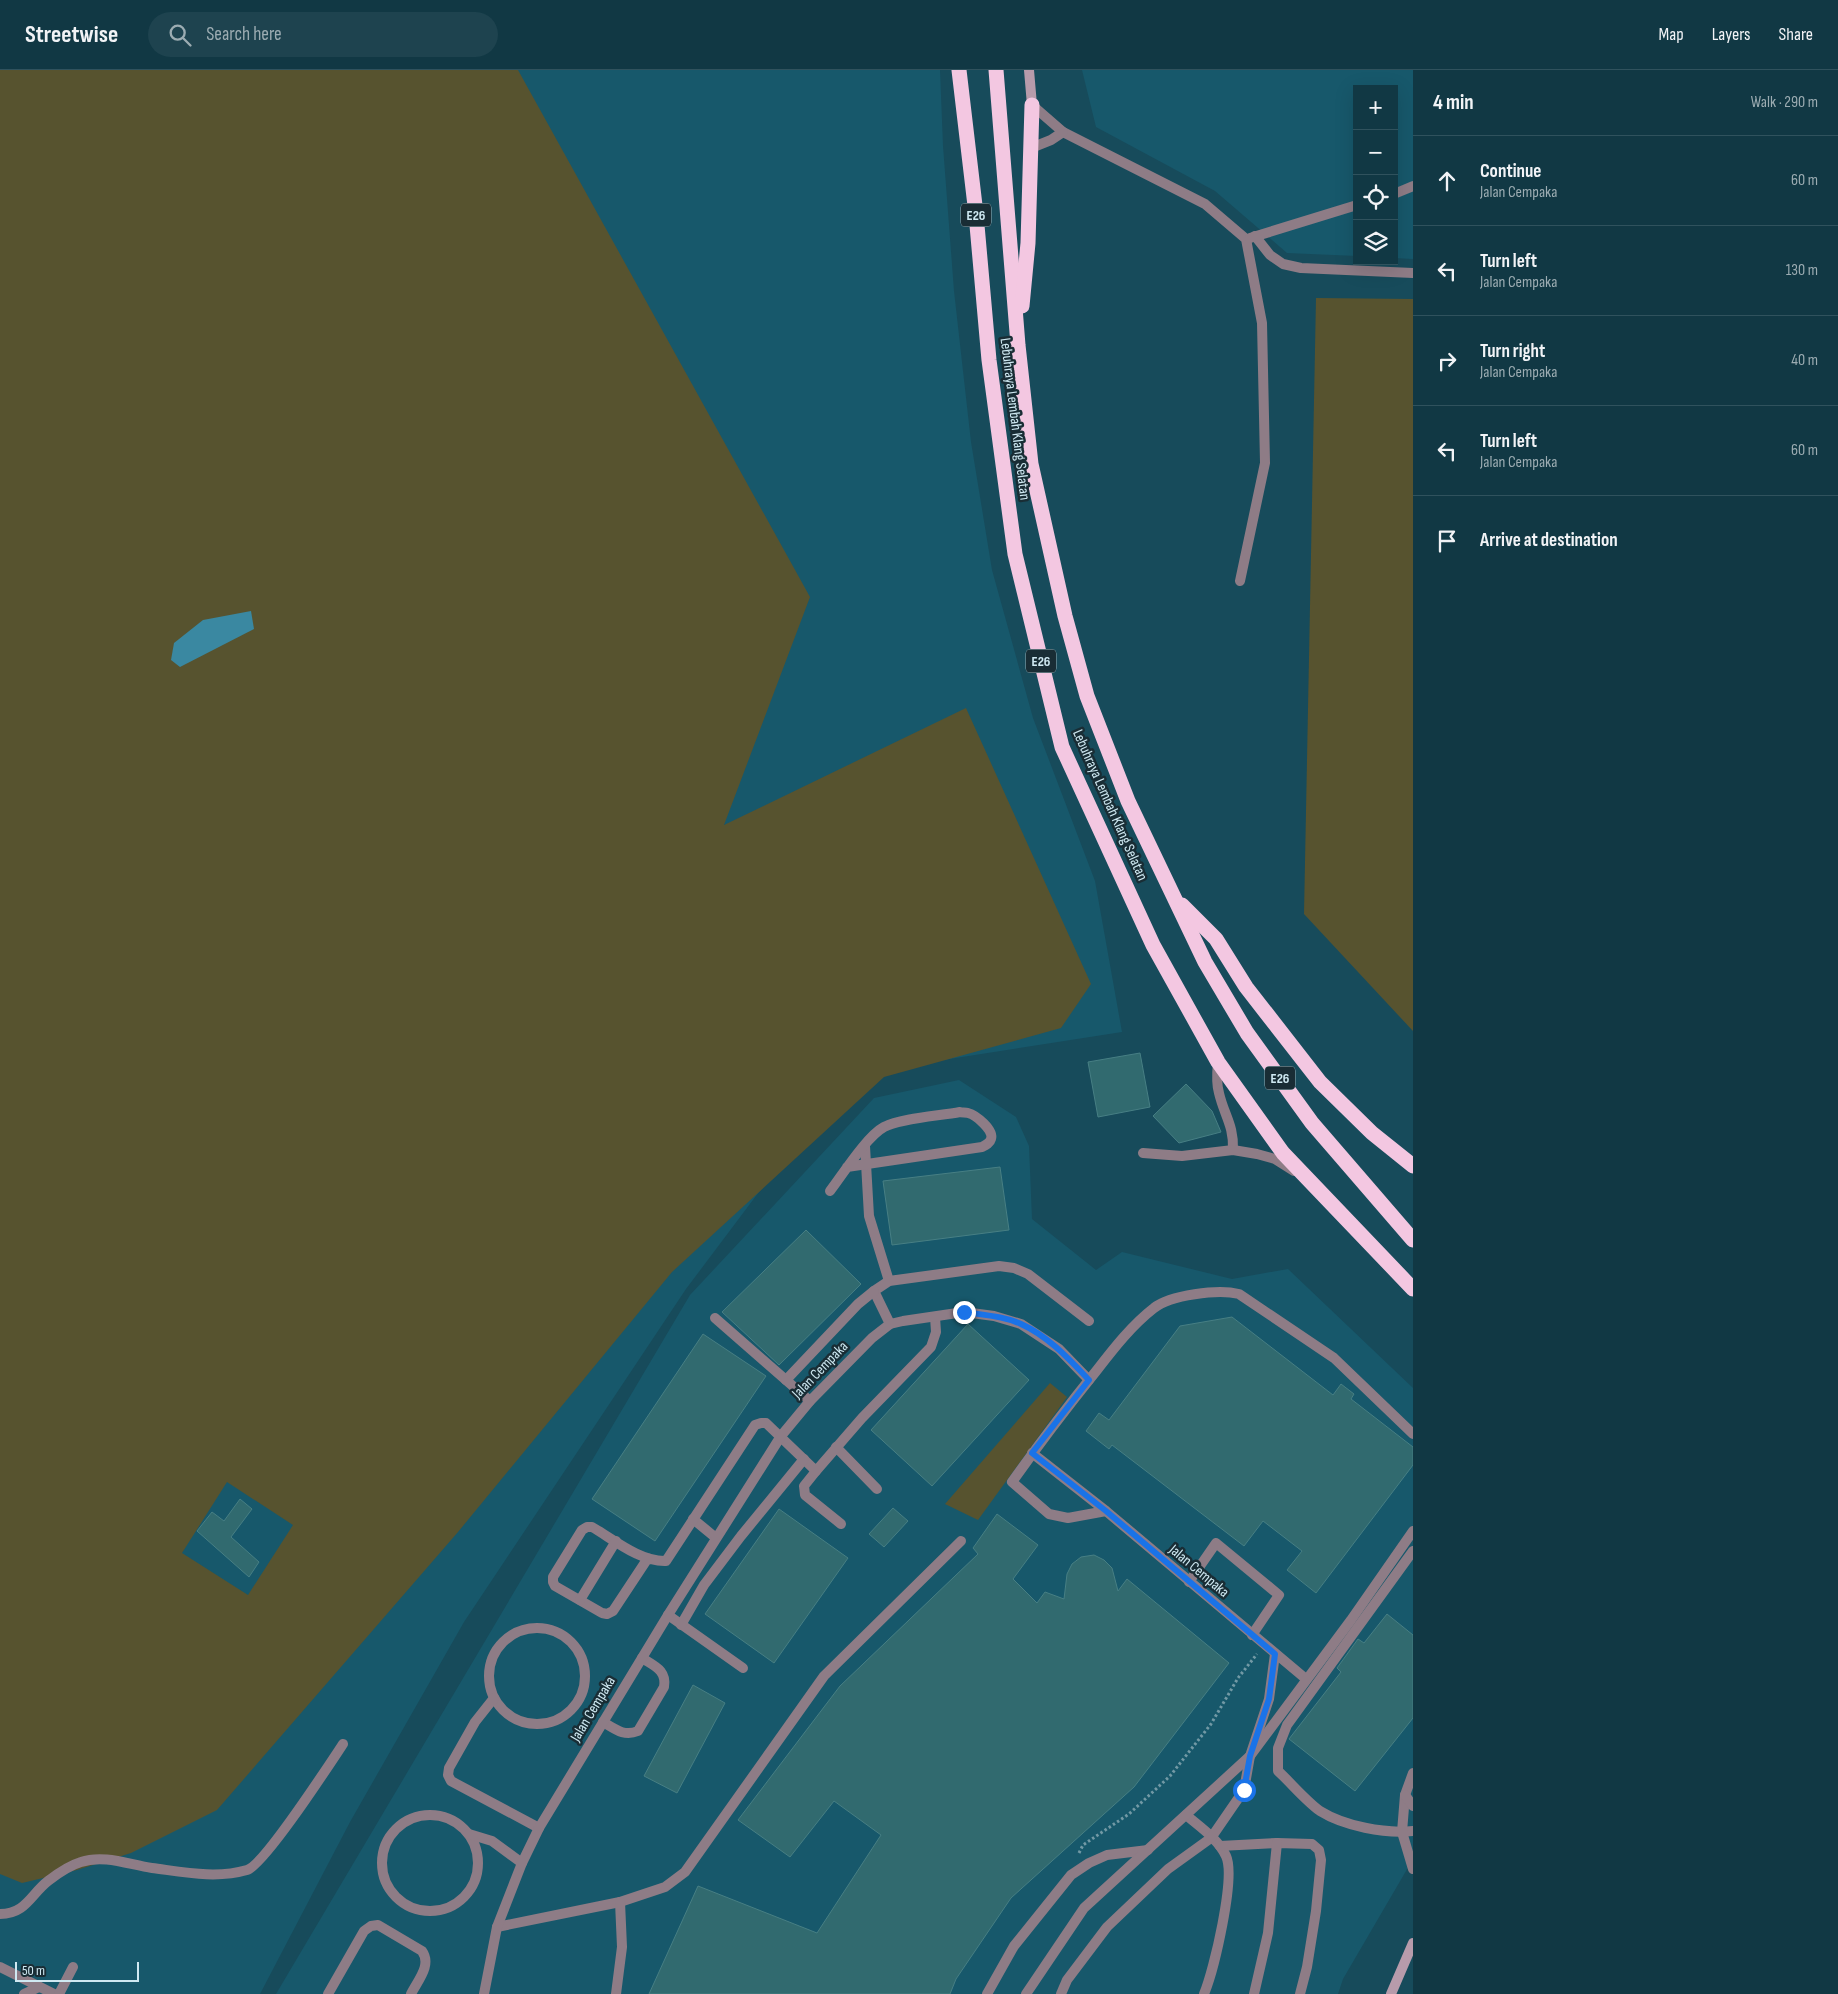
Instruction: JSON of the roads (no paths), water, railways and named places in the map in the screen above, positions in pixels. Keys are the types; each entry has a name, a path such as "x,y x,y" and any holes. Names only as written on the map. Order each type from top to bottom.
{"highway":[{"name":"Lebuhraya Lembah Klang Selatan","path":"959,70 976,214 989,360 1015,554 1062,747 1153,945 1218,1062 1283,1153 1413,1289"},
{"name":"Lebuhraya Lembah Klang Selatan","path":"996,70 1018,345 1031,464 1065,616 1087,696 1128,801 1205,962 1248,1033 1312,1123 1413,1240"},
{"path":"1018,345 1028,243 1032,105"},
{"path":"1174,897 1216,939 1246,987 1320,1082 1372,1133 1413,1166"},
{"path":"1383,1257 1413,1301"}],"main road":[{"path":"1029,70 1032,105"},
{"path":"1391,1994 1413,1943"}],"street":[{"path":"1032,105 1063,132 1205,204 1283,264 1301,268 1413,273"},
{"path":"1031,148 1051,140 1063,132"},
{"path":"1398,192 1413,186"},
{"path":"1251,238 1353,206"},
{"path":"1240,581 1265,463 1262,323 1251,238"},
{"path":"1218,1062 1217,1079 1219,1094 1234,1136 1234,1150"},
{"path":"830,1190 848,1167 876,1132 893,1123 960,1112 974,1116 991,1132 992,1138 982,1147 848,1167"},
{"path":"865,1146 869,1216 889,1281"},
{"path":"1143,1153 1182,1156 1234,1150 1257,1154 1275,1160 1306,1177"},
{"path":"786,1380 858,1304 889,1281 998,1266 1014,1268 1028,1274 1089,1321"},
{"path":"874,1291 890,1324"},
{"path":"1106,1511 1068,1518 1049,1514 1012,1482 1032,1453 1118,1344 1155,1307 1190,1294 1229,1292 1238,1294 1334,1358 1413,1434"},
{"name":"Jalan Cempaka","path":"484,1994 497,1927 522,1863 539,1828 668,1615 781,1436 810,1401 872,1338 890,1324 903,1321 964,1312 994,1316 1021,1324 1059,1349 1089,1380"},
{"path":"841,1524 805,1495 804,1486 836,1447 931,1348 936,1332 934,1317"},
{"path":"715,1318 810,1401"},
{"path":"648,1558 613,1611 607,1614 555,1586 553,1582 553,1578 582,1530 587,1527 592,1527 648,1558 666,1561 755,1425 766,1424 781,1436 816,1471"},
{"path":"836,1447 877,1489"},
{"name":"Jalan Cempaka","path":"1032,1453 1106,1511 1306,1679"},
{"path":"681,1626 704,1585 740,1536 804,1459"},
{"path":"693,1519 716,1538"},
{"path":"1026,1994 1084,1908 1250,1756 1413,1531"},
{"path":"580,1600 616,1541"},
{"path":"497,1927 620,1902 665,1887 685,1872 824,1676 962,1541"},
{"path":"1189,1582 1216,1543 1279,1595 1252,1635"},
{"path":"1413,1551 1287,1726 1278,1748 1278,1771 1320,1811 1360,1827 1402,1832 1413,1831"},
{"path":"668,1615 743,1668"},
{"path":"529,1628 545,1628 559,1633 571,1642 580,1654 585,1670 584,1687 577,1703 566,1715 551,1723 534,1725 518,1721 504,1712 494,1698 489,1684 489,1668 494,1654 503,1642 515,1633 529,1628"},
{"path":"1060,1994 1067,1980 1107,1927 1168,1869 1211,1838 1244,1790 1250,1756 1269,1699 1275,1654"},
{"path":"603,1722 623,1733 631,1734 638,1731 664,1687 665,1678 662,1672 642,1658"},
{"path":"494,1698 475,1722 449,1768 448,1775 451,1781 539,1828"},
{"path":"0,1914 29,1903 48,1881 81,1862 99,1859 201,1874 248,1870 262,1857 279,1836 343,1744"},
{"path":"1413,1773 1405,1795 1402,1832 1413,1869"},
{"path":"1405,1795 1413,1806"},
{"path":"469,1834 476,1849 478,1866 470,1889 465,1896 452,1906 436,1911 419,1910 404,1903 392,1892 385,1879 382,1864 384,1849 391,1835 402,1824 415,1817 430,1815 445,1817 458,1824 469,1834 492,1841 522,1863"},
{"path":"1186,1815 1220,1846 1227,1858 1229,1876 1220,1935 1204,1994"},
{"path":"1220,1846 1277,1843 1312,1844 1319,1850 1321,1860 1308,1966 1300,1994"},
{"path":"1254,1994 1268,1932 1277,1843"},
{"path":"987,1994 1014,1946 1071,1875 1089,1863 1107,1855 1148,1850"},
{"path":"616,1994 622,1947 620,1902"},
{"path":"328,1994 364,1931 370,1926 378,1925 422,1951 426,1957 427,1964 411,1994"},
{"path":"0,1966 54,1994"},
{"path":"59,1994 73,1967"},
{"path":"24,1994 39,1987"}]}
